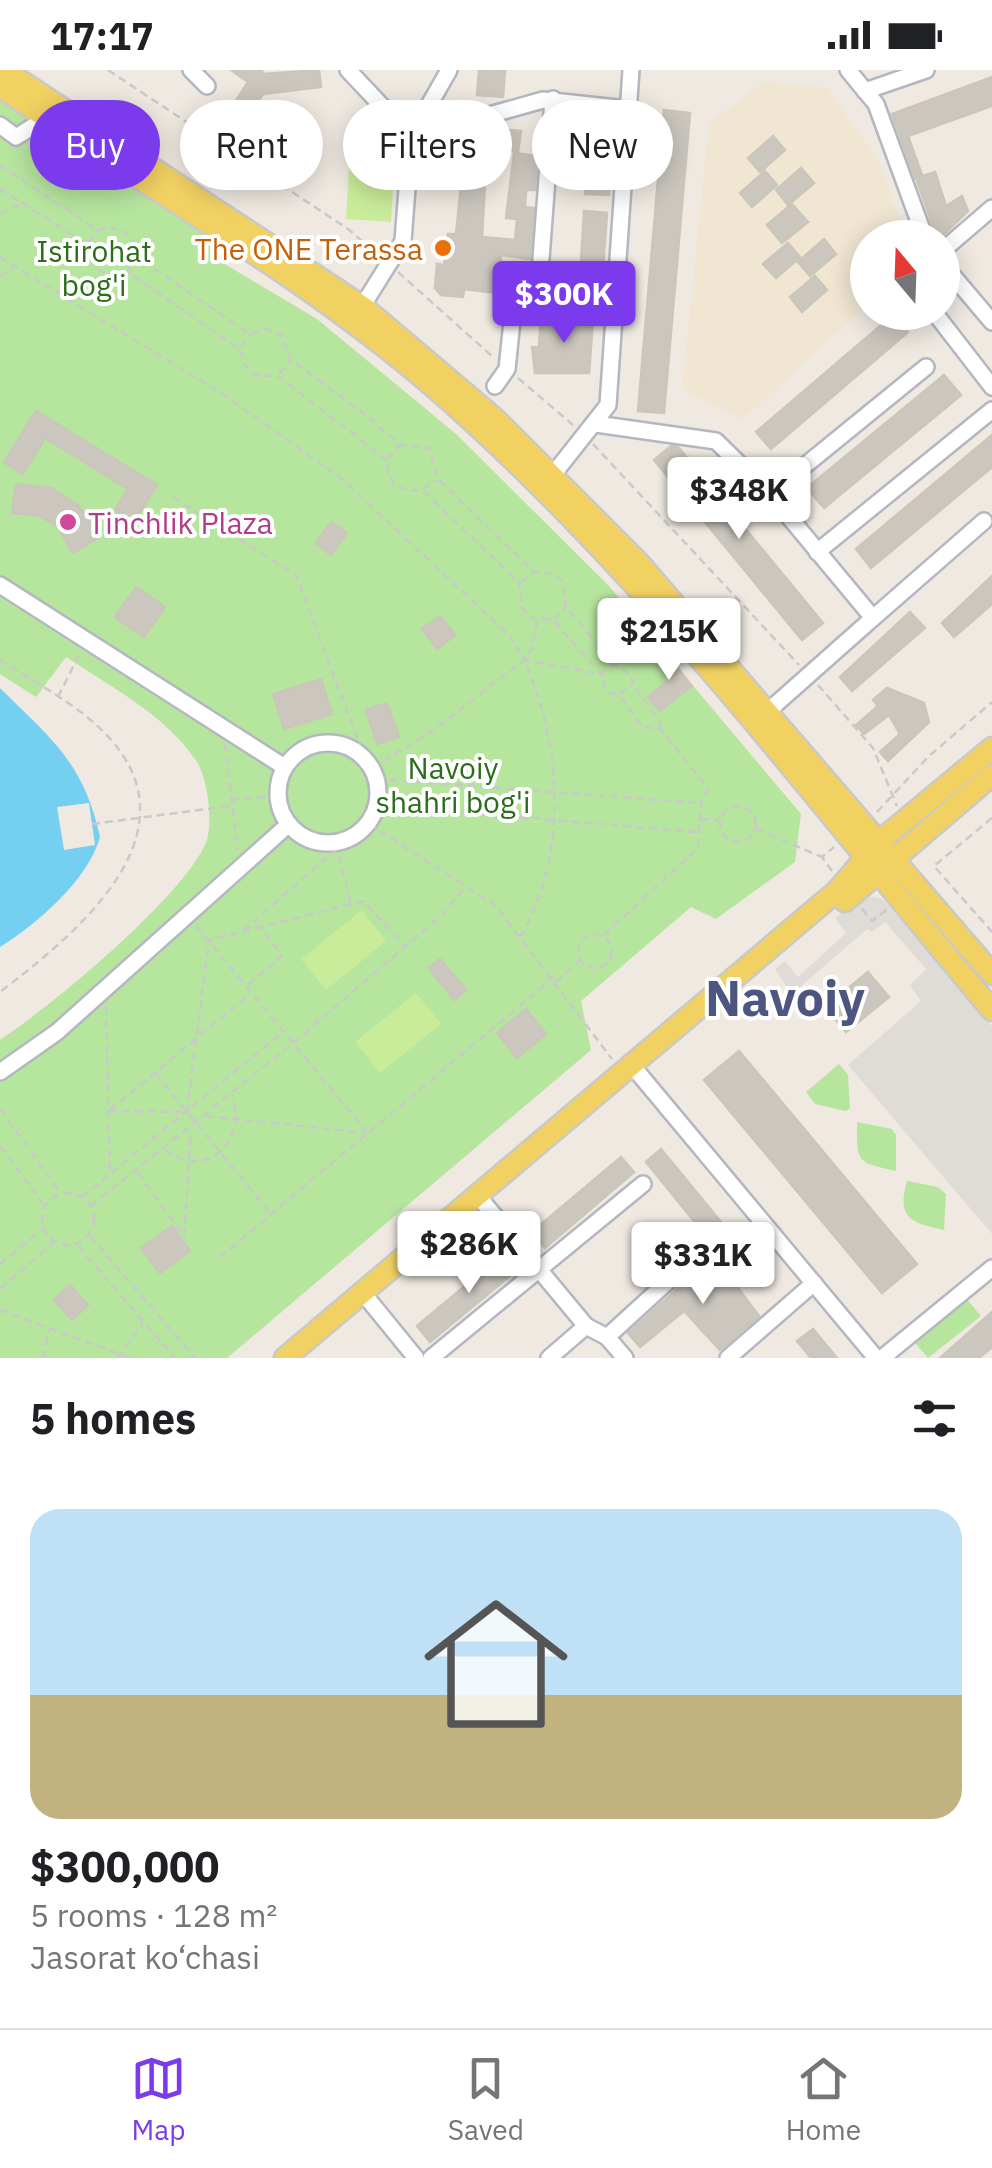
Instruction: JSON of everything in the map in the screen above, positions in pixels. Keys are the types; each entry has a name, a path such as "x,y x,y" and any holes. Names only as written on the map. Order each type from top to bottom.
{"main road":[{"path":"4,70 39,100"},
{"path":"0,86 30,101"},
{"path":"160,183 357,314 494,418 992,1010"},
{"path":"547,481 638,562 992,974"},
{"path":"887,849 908,818 992,748"},
{"path":"306,1358 368,1298 887,849 992,775"},
{"path":"285,1358 368,1298"}],"street":[{"path":"191,70 207,86"},
{"path":"348,70 376,100"},
{"path":"432,100 449,70"},
{"path":"629,100 631,70"},
{"path":"848,70 876,104 918,220"},
{"path":"865,91 926,70"},
{"path":"495,386 507,369 512,312 540,272 553,99"},
{"path":"512,110 560,100"},
{"path":"0,125 16,136 30,128"},
{"path":"357,314 391,266 403,241 407,190"},
{"path":"547,481 608,405 623,190"},
{"path":"960,236 992,208"},
{"path":"960,284 991,319"},
{"path":"948,330 992,387"},
{"path":"770,494 926,367"},
{"path":"817,552 992,410"},
{"path":"591,430 716,440 770,494 872,618"},
{"path":"768,712 984,521"},
{"path":"0,585 284,766"},
{"path":"308,746 348,747 371,769 377,805 369,824 352,838 337,846 318,843 289,824 278,796 284,766 308,746"},
{"path":"0,1072 56,1032 289,824"},
{"path":"630,1069 879,1358 992,1268"},
{"path":"432,1358 643,1184"},
{"path":"482,1201 586,1326 607,1337 625,1358"},
{"path":"607,1337 700,1251"},
{"path":"728,1358 814,1283"},
{"path":"368,1298 416,1358"},
{"path":"548,1358 586,1326"}],"path":[{"path":"108,70 348,229 507,369 591,430 874,748 891,800 908,818"},
{"path":"0,165 98,230"},
{"path":"0,189 87,244"},
{"path":"0,214 20,204"},
{"path":"112,226 127,231 136,243 137,257 127,272 113,276 100,272 89,259 87,244 98,230 112,226"},
{"path":"0,257 224,395 341,478 510,636 524,660 553,746 552,821 542,899 520,937"},
{"path":"137,257 250,334"},
{"path":"0,277 15,266"},
{"path":"127,272 240,348 244,364 254,375 278,376 387,460"},
{"path":"240,348 250,334 266,329 282,335 290,360 361,410 400,445 429,448 438,479 534,572"},
{"path":"278,376 290,360"},
{"path":"400,445 387,460 386,470 400,488 422,490 519,582 522,608 538,619 553,620 601,674 606,691 618,695 642,726 660,730"},
{"path":"422,490 438,479"},
{"path":"172,498 296,575 371,769"},
{"path":"220,1257 581,960 583,939 603,936 698,848 701,803 708,788 660,730 658,715 632,684 631,675 614,664 566,608 563,582 551,573 534,572 519,582"},
{"path":"553,620 566,608"},
{"path":"371,769 431,732 524,660 532,648 538,619"},
{"path":"58,698 86,640"},
{"path":"0,660 110,738 127,761 138,790 139,818 129,863 100,903 41,961 0,992"},
{"path":"524,660 601,674 614,664"},
{"path":"618,695 632,684"},
{"path":"864,823 891,800 928,757 992,702"},
{"path":"223,726 240,867"},
{"path":"371,769 554,793 701,803"},
{"path":"94,824 278,796"},
{"path":"377,805 699,832"},
{"path":"732,806 745,807 754,816 756,828 743,842 730,841 721,832 720,820 732,806"},
{"path":"700,818 720,820"},
{"path":"992,818 934,866 992,932"},
{"path":"369,824 496,905 630,1069"},
{"path":"756,828 822,857 838,879"},
{"path":"822,857 847,837"},
{"path":"242,932 337,846 351,904"},
{"path":"91,1206 294,1043 405,946 466,886"},
{"path":"209,940 363,901 405,946"},
{"path":"856,902 872,921 890,907"},
{"path":"186,915 368,1133"},
{"path":"247,986 282,956 261,927"},
{"path":"581,960 595,967 609,960 612,949 603,936"},
{"path":"188,1112 209,940"},
{"path":"106,987 110,1174"},
{"path":"109,1111 252,993"},
{"path":"82,1196 284,1032"},
{"path":"156,1073 271,1214"},
{"path":"165,1149 189,1160 220,1152 234,1138 238,1119 231,1094"},
{"path":"0,1109 62,1193 82,1196 91,1206 94,1223 89,1235 76,1244 54,1242 0,1289"},
{"path":"109,1111 188,1112"},
{"path":"206,1116 368,1133"},
{"path":"138,1172 184,1236 191,1128"},
{"path":"0,1146 45,1206 43,1228 54,1242"},
{"path":"45,1206 62,1193"},
{"path":"0,1264 43,1228"},
{"path":"89,1235 196,1358"},
{"path":"76,1244 175,1358"},
{"path":"0,1310 130,1358"},
{"path":"119,1356 144,1320"},
{"path":"43,1358 50,1328"}],"shaded area":[{"path":"764,81 827,88 880,163 899,220 850,220 850,321 743,419 682,389 709,124"},
{"path":"861,898 884,900 992,1026 992,1234 848,1065 921,1001 910,985 926,969 885,922 872,932 867,929 792,994 775,969 785,961 798,977 846,933 835,918"}],"green space":[{"name":"Navoiy shahri bog'i","path":"0,92 30,112 30,190 150,190 234,245 223,263 317,319 456,434 609,586 801,814 795,862 716,919 691,907 581,1001 591,1050 227,1358 0,1358 0,1040 51,1002 143,922 191,868 208,837 209,815 197,762 170,730 119,691 66,657 36,697 0,674"},
{"path":"348,190 393,190 391,222 346,219"},
{"path":"362,910 386,941 326,990 301,959"},
{"path":"416,993 441,1024 380,1073 355,1042"},
{"path":"839,1064 848,1075 850,1108 846,1111 815,1104 806,1092"},
{"path":"857,1122 892,1129 896,1135 896,1171 862,1158 857,1146"},
{"path":"907,1181 938,1187 946,1194 944,1230 909,1217 904,1204"},
{"path":"964,1296 981,1316 928,1358 912,1339"}],"water":[{"path":"0,688 50,738 75,770 100,837 73,885 30,926 0,947"}],"pier":[{"path":"89,803 95,845 64,850 57,807"}],"building":[{"path":"231,70 262,70 263,74 319,70 321,87 263,94 259,100 236,100 248,82"},
{"path":"479,70 505,70 503,97 477,95"},
{"path":"992,77 992,106 908,136 922,175 915,178 892,114"},
{"path":"673,111 690,113 664,413 638,411 657,190 673,190"},
{"path":"512,130 521,131 518,152 512,151"},
{"path":"773,136 785,150 760,172 748,158"},
{"path":"514,153 532,155 532,190 526,190 525,207 534,208 530,259 501,255 498,293 464,289 463,297 441,295 435,288 437,264 444,265 448,234 456,234 461,190 485,190 482,237 515,240 517,219 506,218"},
{"path":"801,168 814,183 788,205 776,190"},
{"path":"765,171 777,185 752,207 740,193"},
{"path":"935,172 946,206 962,196 968,211 959,220 931,220 916,178"},
{"path":"585,190 609,190 609,195 585,194"},
{"path":"792,204 808,222 782,243 767,225"},
{"path":"584,211 607,213 601,297 579,295"},
{"path":"824,239 836,254 810,276 798,262"},
{"path":"788,243 800,257 776,278 763,264"},
{"path":"815,276 827,290 802,312 790,297"},
{"path":"541,316 593,320 589,373 535,373 532,347 539,347"},
{"path":"875,330 908,332 771,449 756,432"},
{"path":"944,375 961,395 824,508 807,488"},
{"path":"36,411 157,485 125,537 106,525 128,489 45,438 23,474 4,462"},
{"path":"992,435 992,467 871,568 856,549"},
{"path":"671,446 678,447 823,623 802,640 654,460"},
{"name":"Tinchlik Plaza","path":"16,484 52,488 80,507 98,538 73,553 58,527 40,516 12,513"},
{"path":"331,522 347,533 331,555 316,543"},
{"path":"992,576 992,604 954,637 942,623"},
{"path":"136,587 165,607 144,637 115,617"},
{"path":"910,612 925,628 852,691 840,677"},
{"path":"440,616 455,635 437,649 422,629"},
{"path":"664,651 692,686 660,711 648,697 670,679 654,659"},
{"path":"321,679 332,714 284,729 273,694"},
{"path":"887,688 924,703 929,722 888,761 880,752 900,734 889,715 864,734 856,725 878,706 873,700"},
{"path":"387,703 399,737 377,744 366,710"},
{"path":"440,959 466,990 454,1000 429,968"},
{"path":"868,972 889,997 846,1032 825,1007"},
{"path":"526,1009 546,1034 517,1058 497,1033"},
{"path":"739,1051 917,1264 882,1293 704,1080"},
{"path":"661,1149 734,1238 719,1252 646,1162"},
{"path":"621,1157 634,1172 545,1248 532,1232"},
{"path":"172,1226 190,1251 160,1273 141,1248"},
{"path":"508,1250 522,1266 430,1342 417,1326"},
{"path":"714,1256 759,1316 720,1350 684,1311 640,1347 628,1333"},
{"path":"70,1285 88,1305 72,1320 54,1300"},
{"path":"992,1312 992,1347 979,1358 940,1358"},
{"path":"813,1329 837,1358 811,1358 797,1341"}],"place":[{"name":"The ONE Terassa","path":"443,248"},
{"name":"Tinchlik Plaza","path":"68,522"}],"district":[{"name":"Navoiy","path":"785,997"}],"park label":[{"name":"Istirohat bog'i","path":"94,267"}]}
